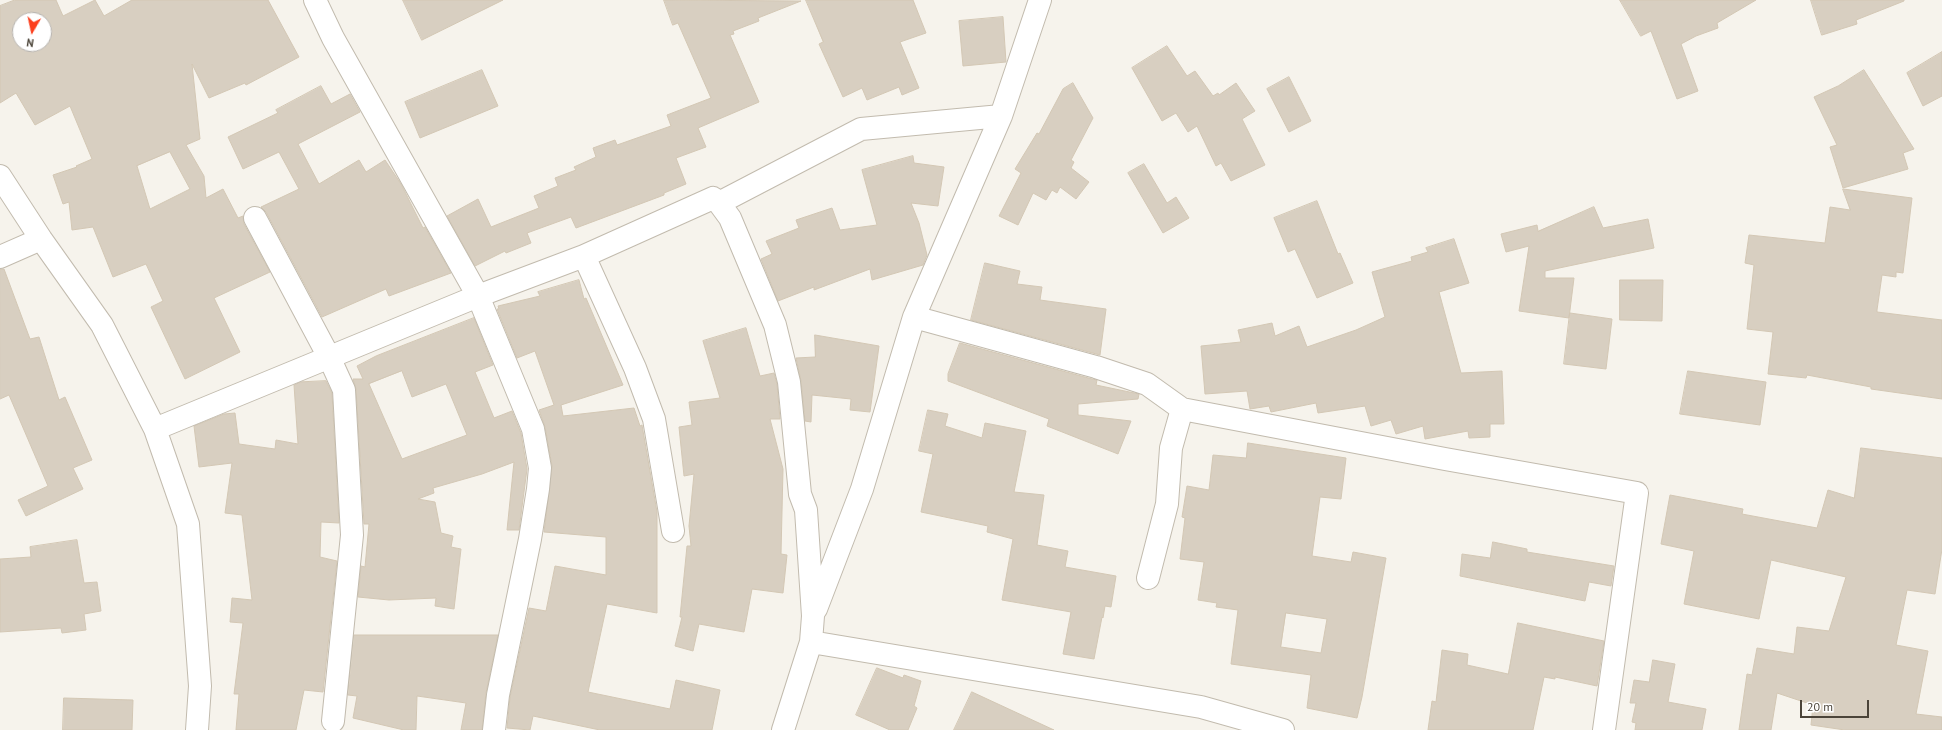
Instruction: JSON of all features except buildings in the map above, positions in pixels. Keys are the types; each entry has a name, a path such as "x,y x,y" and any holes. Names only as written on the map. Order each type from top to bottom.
{"street":[{"path":"315,0 333,38 478,296 533,429 540,468 530,539 498,695 494,730"},
{"path":"813,616 862,489 914,317 1001,116 1040,0"},
{"path":"719,203 861,129 1001,116"},
{"path":"0,176 41,239 102,325 155,429 188,524 200,686 197,730"},
{"path":"155,429 478,296 584,256 713,198 719,203 730,218 775,325 790,382 800,494 806,510 813,616 810,642 783,730"},
{"path":"255,218 329,357 344,390 352,535 333,721"},
{"path":"0,257 41,239"},
{"path":"584,256 635,368 654,419 673,531"},
{"path":"914,317 1096,367 1147,384 1182,409 1445,459 1637,493 1604,730"},
{"path":"1148,578 1167,504 1171,448 1182,409"},
{"path":"810,642 1201,707 1283,730"}]}
